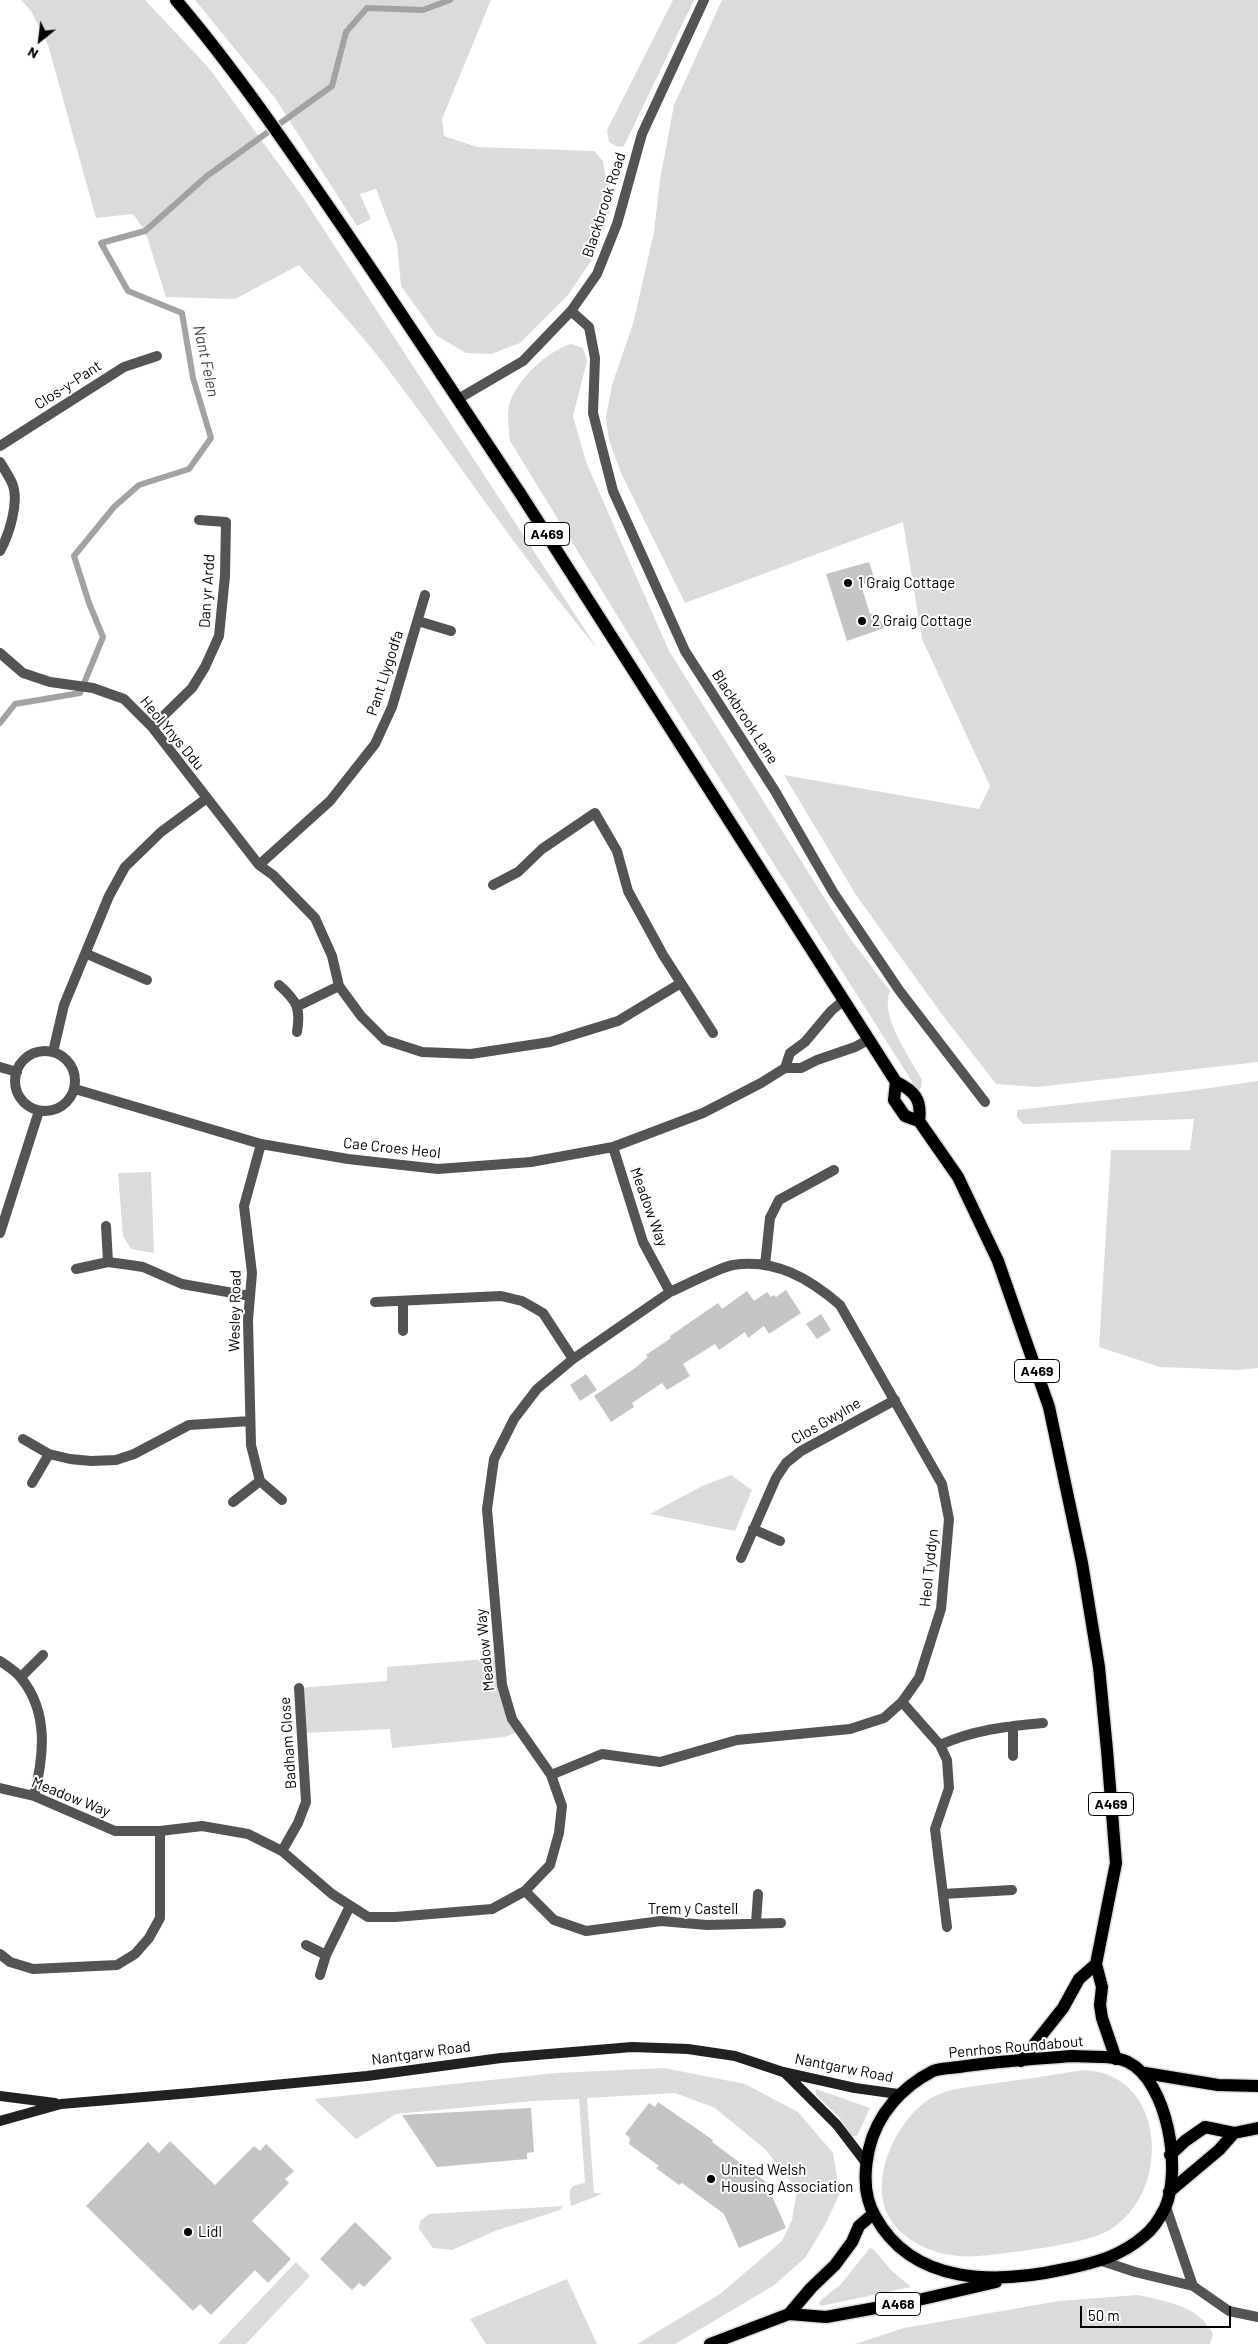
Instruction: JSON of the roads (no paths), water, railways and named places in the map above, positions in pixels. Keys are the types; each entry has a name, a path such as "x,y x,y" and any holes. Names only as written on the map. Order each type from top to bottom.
{"main road":[{"name":"A469","path":"176,0 227,64 299,163 520,493 868,1040 896,1082 910,1089 921,1106 919,1121"},
{"name":"A469","path":"896,1082 894,1100 905,1116 919,1121 958,1177 998,1261 1049,1407 1082,1563 1098,1667 1107,1750 1116,1863 1096,1964 1102,1987 1100,2004 1102,2018 1116,2059"},
{"path":"1022,2060 1063,2008 1079,1979 1096,1964"},
{"name":"Nantgarw Road","path":"0,2121 61,2104 191,2094 367,2076 501,2058 632,2047 688,2049 735,2056 783,2072 854,2088 898,2094"},
{"name":"Penrhos Roundabout","path":"1072,2056 1116,2059 1127,2061 1145,2073 1167,2118 1172,2175 1166,2207 1158,2221 1145,2235 1126,2250 1102,2261 1005,2279 951,2274 914,2259 883,2231 867,2202 866,2163 873,2132 898,2094 935,2070 1022,2060 1072,2056"},
{"name":"Nantgarw Road","path":"783,2072 837,2125 866,2163"},
{"path":"1145,2073 1218,2084 1258,2086"},
{"name":"Nantgarw Road","path":"0,2096 61,2104"},
{"path":"1170,2155 1184,2141 1205,2127 1234,2133 1258,2128"},
{"path":"1169,2192 1219,2150 1234,2133"},
{"name":"A468","path":"789,2314 811,2288 835,2265 852,2242 859,2226 873,2214"},
{"name":"A468","path":"710,2344 789,2314 826,2317 914,2301 1005,2279"}],"street":[{"name":"Blackbrook Road","path":"458,400 523,361 571,311 597,274 617,224 642,134 704,0"},
{"name":"Blackbrook Lane","path":"571,311 589,327 595,358 593,413 613,491 686,651 775,791 833,892 899,990 984,1102"},
{"name":"Clos-y-Pant","path":"0,446 124,367 157,356"},
{"path":"0,462 13,484 14,505 11,524 0,551"},
{"name":"Dan yr Ardd","path":"152,727 192,688 205,667 219,636 225,576 226,522 199,520"},
{"name":"Pant Llygodfa","path":"259,865 330,801 375,744 392,707 425,595"},
{"name":"Pant Llygodfa","path":"418,621 451,631"},
{"name":"Heol Ynys Ddu","path":"0,653 23,673 50,682 92,688 124,699 152,727 259,865 273,875 315,918 332,956 339,986"},
{"path":"53,1052 64,1005 87,954 109,896 125,867 161,832 207,798"},
{"path":"493,885 518,872 542,849 595,813 617,851 628,890 662,955 713,1033"},
{"path":"87,954 148,980"},
{"path":"298,1006 339,986 361,1016 385,1040 422,1052 471,1054 550,1042 618,1021 680,983"},
{"path":"279,985 292,996 298,1006 297,1032"},
{"name":"Cae Croes Heol","path":"785,1068 790,1053 805,1042 831,1011 844,1002"},
{"name":"Cae Croes Heol","path":"75,1089 261,1144 348,1159 438,1169 531,1162 613,1147 704,1113 785,1068 801,1068 868,1040"},
{"path":"53,1052 62,1056 74,1070 75,1089 65,1105 48,1112 39,1111 30,1108 17,1094 15,1085 17,1072 25,1058 34,1053 53,1052"},
{"path":"0,1067 17,1072"},
{"path":"0,1233 39,1111"},
{"name":"Wesley Road","path":"260,1481 251,1445 248,1320 252,1273 244,1206 261,1144"},
{"name":"Meadow Way","path":"0,1788 34,1796 115,1831 160,1831 202,1826 248,1834 282,1851 332,1894 368,1916 394,1918 492,1909 525,1891 550,1864 559,1833 562,1806 551,1775 512,1719 502,1685 487,1509 494,1460 514,1420 537,1389 573,1359 670,1292 643,1242 613,1147"},
{"path":"764,1265 770,1218 779,1200 834,1170"},
{"path":"106,1226 108,1262"},
{"path":"76,1269 108,1262 143,1267 182,1284 250,1296"},
{"name":"Heol Tyddyn","path":"551,1775 602,1754 660,1762 737,1740 850,1729 884,1718 902,1702 919,1678 941,1609 949,1519 942,1484 840,1306 816,1284 786,1270 764,1265 733,1265 670,1292"},
{"path":"375,1302 502,1296 522,1301 543,1313 573,1359"},
{"path":"403,1302 403,1331"},
{"name":"Clos Gwylne","path":"741,1558 776,1478 786,1463 801,1451 895,1400"},
{"path":"23,1439 49,1454 92,1461 116,1460 134,1454 189,1425 250,1421"},
{"path":"32,1483 49,1454"},
{"path":"233,1502 260,1481 282,1500"},
{"path":"753,1529 780,1542"},
{"path":"21,1677 43,1656"},
{"path":"0,1661 21,1677 35,1700 41,1722 42,1765 34,1796"},
{"name":"Badham Close","path":"282,1851 298,1822 306,1802 299,1688"},
{"path":"902,1702 940,1745 947,1760 949,1788 935,1829 947,1927"},
{"path":"940,1745 961,1736 1013,1726 1044,1723"},
{"path":"1013,1726 1013,1756"},
{"path":"0,1954 10,1962 33,1968 116,1965 134,1954 149,1938 160,1918 160,1831"},
{"path":"943,1894 1012,1890"},
{"name":"Trem y Castell","path":"525,1891 554,1920 586,1931 661,1921 707,1925 781,1922"},
{"name":"Trem y Castell","path":"756,1923 758,1894"},
{"path":"320,1975 326,1955 350,1906"},
{"path":"306,1945 326,1955"},
{"path":"1166,2207 1193,2286"},
{"path":"1102,2261 1135,2272 1193,2286 1229,2311 1258,2317"}],"waterway":[{"name":"Nant Felen","path":"0,723 15,704 80,693 103,637 89,603 74,556 114,507 139,485 189,469 211,438 193,378 182,313 128,291 101,243 145,231 207,176 332,86 346,32 367,8 423,10 450,0"}],"place":[{"name":"1 Graig Cottage","path":"848,583"},
{"name":"2 Graig Cottage","path":"862,621"},
{"name":"United Welsh Housing Association","path":"711,2179"},
{"name":"Lidl","path":"188,2232"}]}
